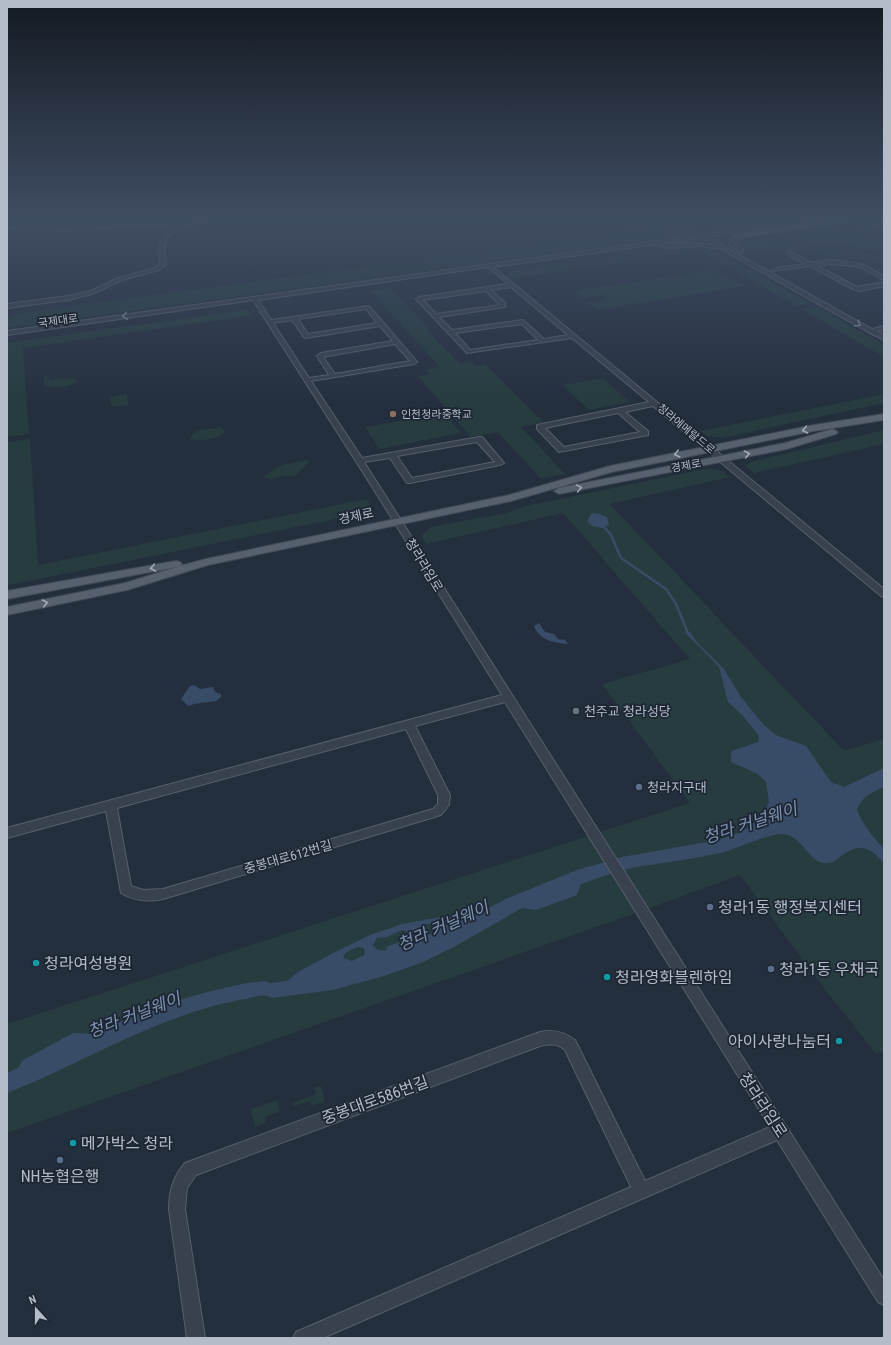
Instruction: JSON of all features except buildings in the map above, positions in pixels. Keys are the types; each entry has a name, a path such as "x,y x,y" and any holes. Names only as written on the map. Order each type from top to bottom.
{"main road":[{"name":"경제로","path":"7,611 127,586 206,562 511,498 606,483 787,446 857,423 884,417"},
{"name":"경제로","path":"511,498 610,469 814,428 857,423"},
{"name":"경제로","path":"7,595 178,563 206,562"}],"street":[{"path":"7,306 68,298 93,292 118,280"},
{"name":"국제대로","path":"7,339 393,280"},
{"name":"국제대로","path":"7,332 420,280"},
{"name":"청라에메랄드로","path":"506,280 884,594"},
{"path":"780,280 884,338"},
{"path":"793,280 860,317"},
{"path":"839,280 860,289 884,284"},
{"path":"513,286 419,299 469,352 573,336"},
{"path":"435,316 503,306 503,304 487,289"},
{"name":"청라라임로","path":"256,301 360,461 441,593 509,697 643,915 884,1296"},
{"path":"269,322 367,307 414,362 308,380"},
{"path":"294,318 306,336 382,324"},
{"path":"450,332 523,322 544,341"},
{"path":"874,325 883,329"},
{"path":"870,331 883,329"},
{"path":"334,376 320,356 323,354 397,342"},
{"path":"620,411 645,433 562,450 540,427 656,403"},
{"path":"360,461 392,455 479,439 500,463 410,481 392,455"},
{"path":"7,834 509,697"},
{"name":"중봉대로612번길","path":"111,805 125,889 130,892 149,897 163,894 437,812 443,808 445,800 444,795 409,724"},
{"name":"중봉대로586번길","path":"196,1338 176,1209 177,1191 183,1178 191,1169 540,1039 550,1036 564,1040 570,1045 641,1191"},
{"path":"302,1338 779,1131"}],"green space":[{"path":"267,280 361,280 7,328 7,319 20,313"},
{"path":"648,280 733,280 745,286 598,310 587,303 607,299 603,295 582,298 574,291"},
{"path":"751,280 768,280 812,304 796,306"},
{"path":"390,288 429,328 426,329 460,364 472,362 476,366 485,364 544,422 521,427 565,474 541,479 498,432 471,437 418,376 429,374 426,369 440,367 371,291"},
{"path":"818,307 884,345 884,357 802,309"},
{"path":"245,310 251,312 253,315 23,348 29,434 7,437 7,343"},
{"path":"45,376 50,376 48,378 51,380 61,378 76,379 78,381 67,386 48,387 45,386 43,380"},
{"path":"603,378 630,402 589,410 563,385"},
{"path":"126,394 129,405 112,407 109,397"},
{"path":"884,394 884,403 722,438 707,436 700,431"},
{"path":"445,413 461,433 379,449 365,427"},
{"path":"220,426 225,432 218,436 203,440 190,439 193,434 200,430 212,429"},
{"path":"884,430 884,444 754,473 746,467 750,462"},
{"path":"30,439 38,565 367,499 372,508 365,513 9,585 7,584 7,442"},
{"path":"309,460 306,466 295,476 281,476 272,480 262,477 282,465"},
{"path":"709,468 723,471 730,477 610,504 844,751 884,739 884,1051 876,1054 824,988 740,875 622,918 7,1133 7,1024 690,803 602,684 690,659 563,513 426,544 421,536 431,527 506,513 526,506"},
{"path":"321,1086 325,1101 311,1106 310,1101 294,1106 293,1103 316,1094 314,1088"},
{"path":"277,1100 280,1111 265,1117 266,1123 255,1127 251,1109"}],"water":[{"path":"592,513 607,517 609,525 602,528 592,526 587,521"},
{"path":"539,623 545,632 554,634 558,639 565,640 568,644 552,642 543,638 536,631 534,626"},
{"name":"청라 커널웨이","path":"690,632 697,642 724,669 741,697 764,725 776,735 806,746 831,782 844,787 884,768 884,787 864,798 857,810 862,821 884,849 884,863 875,854 865,848 855,848 832,862 820,862 814,859 795,838 781,834 766,837 720,853 626,870 581,884 577,895 536,910 522,908 454,947 423,962 384,976 333,990 272,998 259,996 214,1006 184,1015 124,1040 37,1081 7,1093 7,1073 18,1068 23,1060 73,1033 92,1034 147,1010 203,993 247,983 287,981 298,972 333,953 370,935 402,924 447,916 475,915 508,898 577,870 622,857 718,840 741,832 758,821 763,815 769,802 766,782 758,774 731,762 731,754 732,751 758,742 759,736 743,716 728,702 719,667 685,633","holes":["434,924 438,929 432,934 422,935 419,930 422,926","402,930 408,932 407,941 401,945 400,942 386,947 387,950 379,950 373,945 377,938 387,937","358,947 363,948 365,951 364,955 352,961 343,958 347,952"]},
{"path":"194,685 200,689 213,687 215,692 221,694 221,697 216,701 188,706 181,699 190,686"}],"waterway":[{"path":"604,527 611,535 621,558 666,589 676,604 688,633"}],"place":[{"name":"인천청라중학교","path":"393,414"},
{"name":"천주교 청라성당","path":"576,711"},
{"name":"청라지구대","path":"639,787"},
{"name":"청라1동 행정복지센터","path":"710,907"},
{"name":"청라여성병원","path":"36,963"},
{"name":"청라1동 우채국","path":"771,969"},
{"name":"청라영화블렌하임","path":"607,977"},
{"name":"아이사랑나눔터","path":"839,1041"},
{"name":"메가박스 청라","path":"73,1143"},
{"name":"NH농협은행","path":"60,1160"}]}
